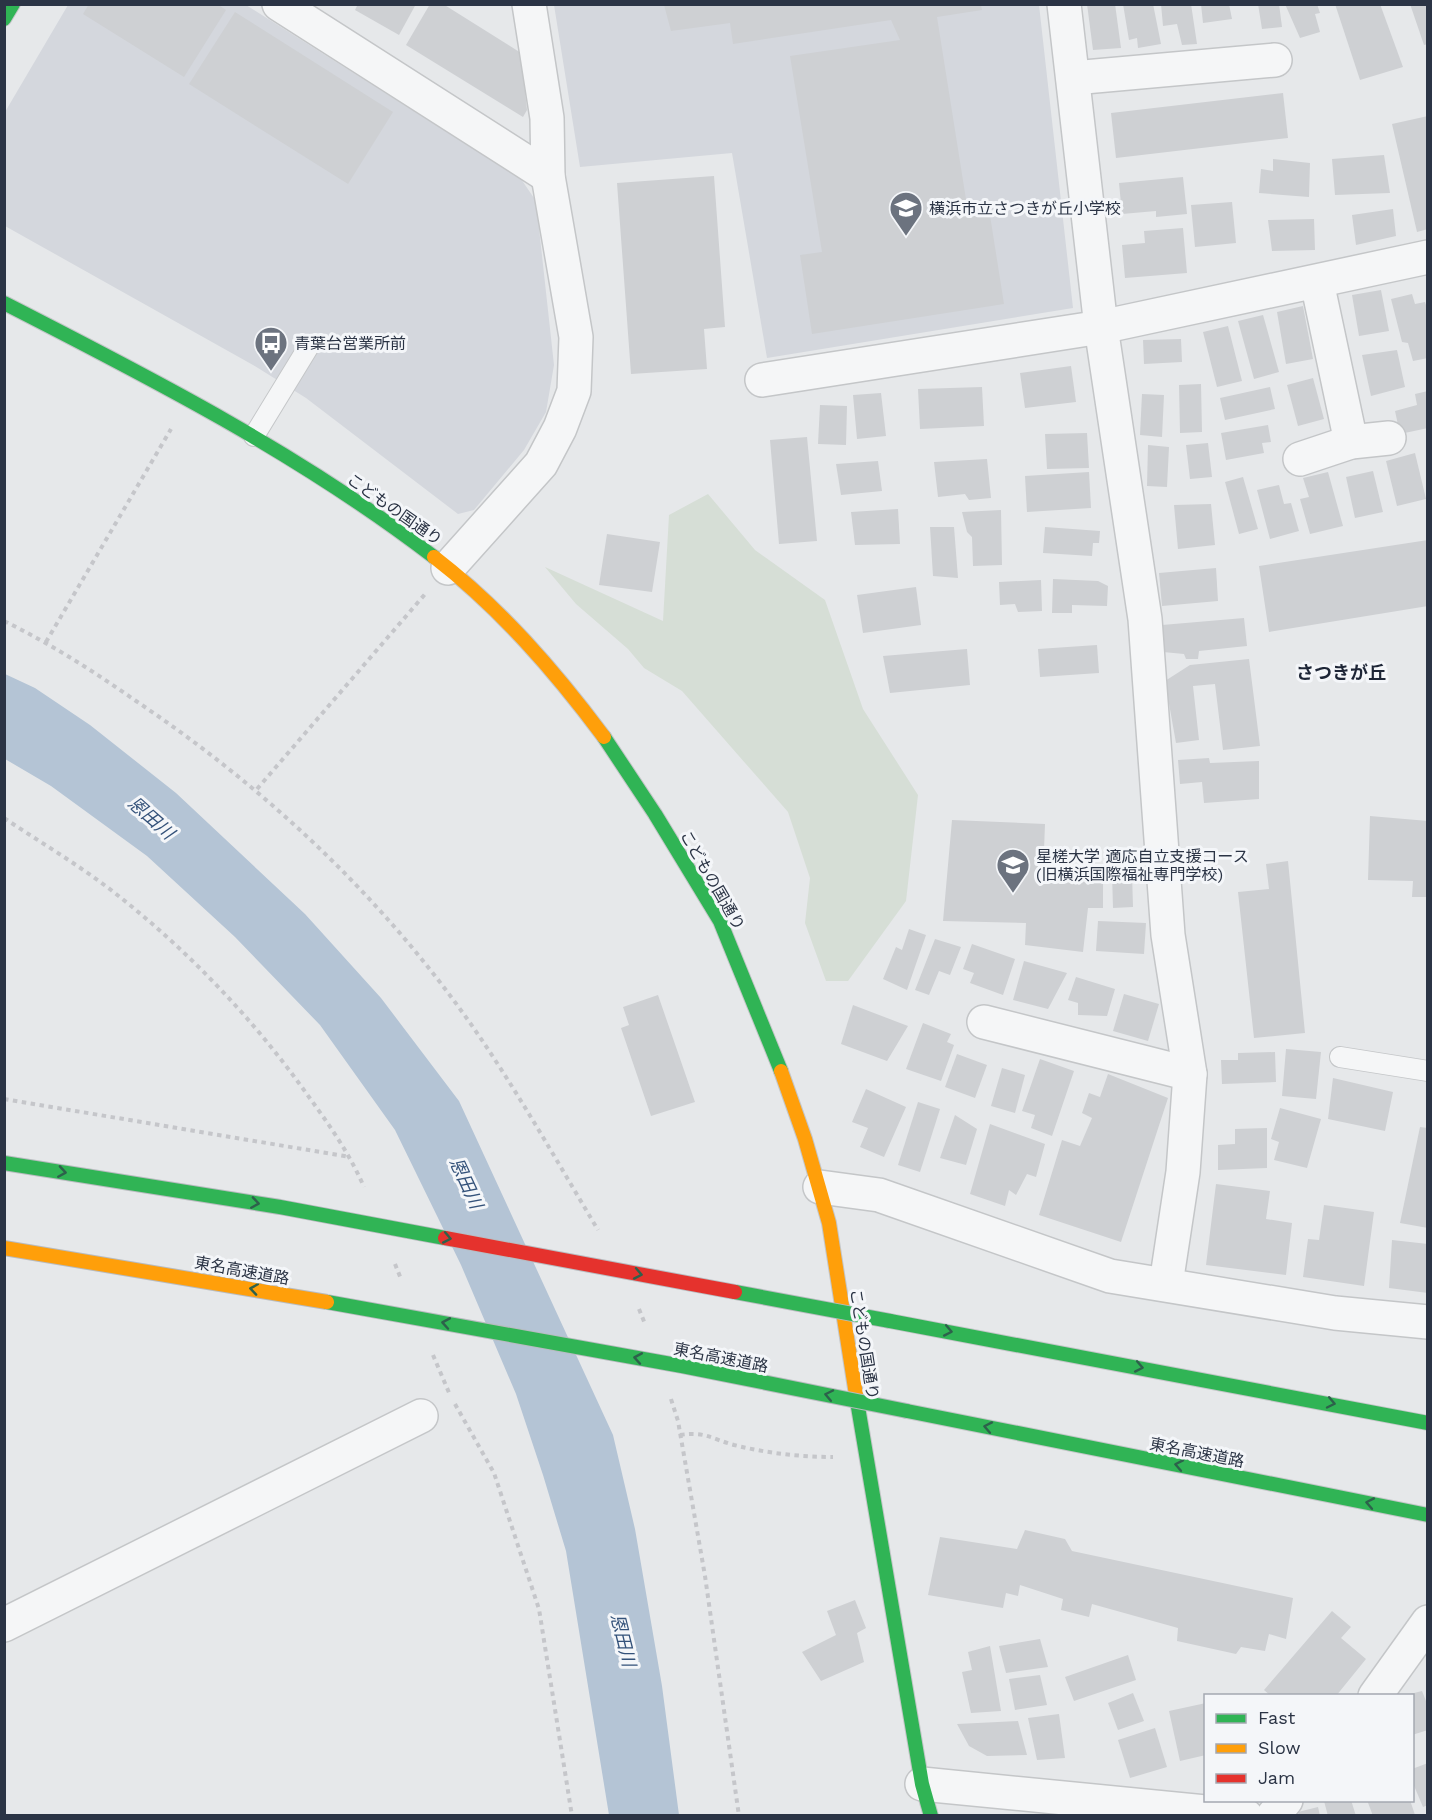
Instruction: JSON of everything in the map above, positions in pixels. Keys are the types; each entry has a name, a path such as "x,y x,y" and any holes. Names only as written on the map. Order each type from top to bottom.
{"main road":[{"path":"4,19 13,4"},
{"name":"こどもの国通り","path":"4,303 190,398 254,436 375,513 448,568 524,639 594,723 670,839 725,930 771,1044 820,1187 829,1223 866,1458 922,1784 932,1815"},
{"path":"4,1163 280,1208 1428,1423"},
{"name":"東名高速道路","path":"4,1248 316,1300 757,1380 1428,1515"}],"street":[{"path":"279,4 548,176"},
{"path":"448,568 541,464 560,428 574,391 576,337 548,176 547,117 529,4"},
{"path":"1064,4 1101,327 1145,619 1168,935 1190,1074 1183,1172 1166,1284"},
{"path":"1073,78 1258,54"},
{"path":"762,380 1101,327 1428,257"},
{"path":"1317,282 1351,442"},
{"path":"1300,459 1351,442 1389,438"},
{"path":"984,1022 1190,1074"},
{"path":"820,1187 879,1195 1110,1276 1335,1313 1428,1322"},
{"path":"4,1625 421,1416"},
{"path":"1376,1694 1427,1626"},
{"path":"922,1784 1246,1815"},
{"path":"1273,1815 1284,1802"}],"lane":[{"path":"254,436 309,346"},
{"path":"1340,1057 1428,1071"}],"path":[{"path":"46,642 190,398"},
{"path":"257,789 448,568"},
{"path":"4,621 46,642 160,717 257,789 353,881 428,968 475,1030 600,1234"},
{"path":"4,818 111,890 210,978 265,1036 351,1157 364,1189"},
{"path":"4,1099 351,1157"},
{"path":"395,1263 404,1284"},
{"path":"638,1307 647,1328"},
{"path":"430,1348 452,1398 494,1473 539,1609 572,1815"},
{"path":"668,1390 678,1421 705,1576 739,1815"},
{"path":"680,1436 705,1434 733,1445 807,1457 866,1458"}],"shaded area":[{"path":"68,5 246,5 521,179 536,201 554,365 546,412 524,450 474,510 458,514 306,398 253,365 5,226 5,112"},
{"name":"横浜市立さつきが丘小学校","path":"554,5 1039,5 1073,308 767,358 732,153 580,167"},
{"path":"708,494 755,550 825,600 863,709 918,795 906,901 848,981 826,981 805,923 810,878 788,812 682,691 644,668 628,649 576,604 545,567 663,621 669,515"}],"water":[{"name":"恩田川","path":"5,674 35,688 90,725 176,793 305,914 381,998 459,1101 613,1435 635,1529 662,1686 679,1815 609,1815 566,1551 543,1475 516,1394 461,1265 395,1130 320,1025 235,937 147,856 51,786 5,759"}],"building":[{"path":"89,4 217,4 226,10 184,77 83,14"},
{"path":"358,4 416,4 399,35 355,10"},
{"path":"430,4 443,4 521,53 527,110 523,117 406,45"},
{"path":"1087,4 1115,4 1121,48 1093,50"},
{"path":"1123,4 1153,4 1161,44 1138,48 1137,38 1129,40"},
{"path":"1161,4 1191,4 1197,44 1182,45 1177,24 1163,26"},
{"path":"1201,4 1229,4 1232,19 1203,23"},
{"path":"1258,4 1279,4 1282,27 1262,29"},
{"path":"1285,4 1317,4 1320,13 1315,14 1320,32 1300,38"},
{"path":"1335,4 1380,4 1403,67 1360,80"},
{"path":"1410,4 1428,4 1428,44 1424,45"},
{"path":"664,5 981,5 982,10 937,17 968,212 989,209 1004,304 812,334 800,255 822,252 790,56 900,40 891,20 733,44 730,23 671,31"},
{"path":"235,12 393,112 348,184 189,84"},
{"path":"1283,93 1288,138 1116,158 1111,113"},
{"path":"1428,116 1428,229 1417,232 1392,124"},
{"path":"1384,155 1390,193 1335,195 1332,159"},
{"path":"1273,159 1310,163 1309,197 1259,193 1261,169 1273,171"},
{"path":"714,176 725,327 704,329 707,369 631,374 617,183"},
{"path":"1183,177 1187,214 1156,217 1156,211 1122,214 1119,183"},
{"path":"1232,202 1236,243 1195,247 1191,205"},
{"path":"1393,209 1396,236 1356,245 1352,215"},
{"path":"1314,219 1315,250 1272,251 1268,220"},
{"path":"1183,228 1187,273 1125,278 1122,245 1145,243 1144,231"},
{"path":"1381,290 1389,331 1359,336 1352,295"},
{"path":"1412,294 1415,304 1425,302 1428,311 1428,358 1413,361 1408,343 1402,342 1391,299"},
{"path":"1303,306 1313,359 1286,364 1277,312"},
{"path":"1263,315 1279,372 1254,379 1238,321"},
{"path":"1228,326 1242,381 1217,387 1203,332"},
{"path":"1181,339 1182,362 1144,364 1143,340"},
{"path":"1397,350 1405,387 1371,396 1362,355"},
{"path":"1071,366 1076,402 1025,408 1020,373"},
{"path":"1313,378 1324,419 1298,426 1287,385"},
{"path":"1201,384 1202,432 1180,433 1179,385"},
{"path":"982,387 984,426 920,429 918,389"},
{"path":"1270,387 1275,409 1225,420 1220,398"},
{"path":"1428,391 1428,428 1400,434 1395,411 1417,405 1415,394"},
{"path":"881,393 886,436 857,439 853,395"},
{"path":"1142,394 1164,395 1162,437 1140,435"},
{"path":"820,405 847,406 846,445 818,444"},
{"path":"1268,425 1271,442 1262,443 1264,453 1226,460 1221,433"},
{"path":"1087,433 1089,468 1047,469 1045,434"},
{"path":"807,437 817,541 779,544 770,440"},
{"path":"1208,443 1212,477 1190,479 1186,445"},
{"path":"1148,445 1169,447 1167,487 1147,486"},
{"path":"1415,453 1426,499 1397,506 1386,461"},
{"path":"987,459 991,498 969,500 965,494 938,497 934,462"},
{"path":"878,461 882,491 841,495 836,464"},
{"path":"1373,471 1383,512 1355,518 1346,477"},
{"path":"1089,472 1091,508 1027,512 1025,476"},
{"path":"1328,472 1343,526 1310,534 1300,499 1309,497 1303,478"},
{"path":"1243,477 1258,529 1239,534 1225,482"},
{"path":"1279,485 1284,504 1291,503 1299,531 1270,539 1257,490"},
{"path":"1211,504 1215,545 1178,549 1174,505"},
{"path":"898,509 900,544 855,545 851,512"},
{"path":"1001,510 1002,565 973,566 972,537 967,532 962,512"},
{"path":"930,527 954,527 958,578 933,576"},
{"path":"1045,527 1100,531 1099,543 1093,543 1092,556 1043,553"},
{"path":"607,534 660,542 652,592 599,585"},
{"path":"1428,540 1428,606 1269,632 1259,566"},
{"path":"1216,568 1218,601 1162,606 1159,573"},
{"path":"1053,579 1098,581 1108,586 1107,606 1072,605 1072,613 1052,613"},
{"path":"1041,580 1042,611 1018,612 1015,604 1000,605 999,582"},
{"path":"916,587 921,625 863,633 857,595"},
{"path":"1244,618 1247,646 1199,651 1198,659 1186,659 1184,654 1163,652 1162,625"},
{"path":"1097,645 1099,673 1040,677 1038,649"},
{"path":"967,649 970,685 890,693 883,656"},
{"path":"1249,659 1260,746 1223,750 1215,684 1193,686 1199,740 1176,743 1165,681 1190,665"},
{"path":"1209,758 1210,763 1259,761 1259,799 1204,803 1202,782 1180,784 1178,760"},
{"path":"1370,816 1428,821 1428,897 1412,897 1413,881 1368,880"},
{"path":"952,820 1045,824 1043,876 1103,881 1103,908 1088,908 1083,952 1025,945 1026,923 943,921"},
{"path":"1288,861 1305,1033 1254,1038 1238,892 1269,889 1266,864"},
{"path":"1112,873 1132,873 1133,907 1113,908"},
{"path":"1098,921 1146,923 1144,954 1096,951"},
{"path":"909,929 926,935 907,990 883,979 896,947 902,950"},
{"path":"935,939 961,947 950,975 939,971 929,995 915,990"},
{"path":"972,944 1015,959 1003,995 970,983 974,973 963,969"},
{"path":"1024,961 1067,973 1048,1009 1013,1000"},
{"path":"1076,977 1115,989 1107,1016 1078,1015 1078,1003 1068,1000"},
{"path":"1124,994 1159,1004 1148,1041 1113,1031"},
{"path":"658,995 695,1102 651,1116 621,1028 629,1025 623,1007"},
{"path":"853,1005 908,1026 887,1061 841,1044"},
{"path":"923,1023 951,1034 947,1042 954,1045 941,1081 906,1069"},
{"path":"1286,1049 1321,1052 1316,1099 1282,1096"},
{"path":"1275,1052 1276,1082 1222,1084 1221,1060 1238,1060 1238,1053"},
{"path":"957,1054 987,1065 975,1098 945,1087"},
{"path":"1040,1059 1074,1071 1052,1136 1031,1128 1035,1115 1022,1111"},
{"path":"1002,1068 1025,1075 1015,1113 991,1106"},
{"path":"1108,1074 1168,1098 1121,1242 1039,1215 1062,1140 1080,1146 1092,1118 1082,1113 1089,1093 1100,1097"},
{"path":"1333,1078 1393,1092 1385,1131 1328,1119"},
{"path":"866,1089 906,1107 884,1157 860,1147 868,1128 852,1122"},
{"path":"918,1102 940,1109 920,1172 898,1165"},
{"path":"1280,1108 1321,1119 1307,1168 1274,1160 1279,1142 1271,1139"},
{"path":"955,1115 977,1129 966,1165 940,1158"},
{"path":"990,1124 1045,1144 1036,1177 1027,1174 1016,1195 1009,1190 1005,1206 970,1194"},
{"path":"1420,1127 1428,1128 1428,1228 1400,1223"},
{"path":"1267,1128 1267,1168 1218,1170 1218,1145 1235,1144 1235,1129"},
{"path":"1216,1184 1270,1191 1266,1219 1292,1223 1286,1275 1206,1265"},
{"path":"1324,1205 1374,1212 1364,1286 1303,1277 1308,1239 1319,1240"},
{"path":"1392,1240 1428,1244 1428,1293 1389,1288"},
{"path":"1025,1530 1065,1539 1072,1551 1293,1598 1286,1639 1269,1634 1265,1651 1241,1647 1236,1654 1177,1641 1178,1628 1092,1604 1089,1617 1061,1610 1063,1599 1020,1585 1018,1596 1006,1593 1003,1608 928,1595 940,1537 1017,1549"},
{"path":"855,1600 866,1628 857,1633 864,1662 821,1681 802,1652 836,1635 827,1611"},
{"path":"1332,1611 1351,1627 1341,1638 1366,1659 1338,1694 1269,1694 1264,1690"},
{"path":"1040,1639 1048,1667 1006,1673 999,1646"},
{"path":"990,1646 1001,1711 971,1713 962,1672 972,1670 968,1652"},
{"path":"1128,1655 1136,1680 1074,1701 1065,1677"},
{"path":"1040,1675 1047,1705 1015,1710 1009,1679"},
{"path":"1422,1691 1428,1706 1428,1730 1414,1734 1414,1694 1410,1694"},
{"path":"1133,1693 1144,1721 1118,1730 1108,1703"},
{"path":"1204,1703 1204,1755 1180,1761 1169,1711"},
{"path":"1059,1714 1065,1758 1037,1760 1028,1718"},
{"path":"1018,1721 1027,1755 987,1756 969,1746 957,1724"},
{"path":"1155,1728 1167,1767 1130,1778 1118,1740"},
{"path":"1428,1763 1428,1805 1423,1807 1414,1786 1414,1768"},
{"path":"1324,1802 1352,1802 1356,1816 1328,1816"},
{"path":"1368,1802 1411,1802 1415,1815 1373,1816"},
{"path":"1318,1807 1320,1816 1299,1816 1298,1812"}],"traffic: fast":[{"path":"4,19 13,4"},
{"path":"4,303 225,420 332,485 434,557"},
{"path":"604,737 655,814 720,921 781,1071"},
{"path":"4,1163 280,1207 445,1238"},
{"path":"735,1292 890,1321"},
{"path":"327,1302 682,1366 907,1411"},
{"path":"890,1321 1428,1423"},
{"path":"857,1401 922,1784 931,1816"},
{"path":"907,1411 1428,1515"}],"traffic: slow":[{"path":"434,557 481,597 525,641 604,737"},
{"path":"781,1071 805,1139 829,1223 857,1401"},
{"path":"4,1248 327,1302"}],"traffic: jam":[{"path":"445,1238 735,1292"}],"place":[{"name":"横浜市立さつきが丘小学校","path":"906,237"},
{"name":"青葉台営業所前","path":"271,372"},
{"name":"星槎大学 適応自立支援コース (旧横浜国際福祉専門学校)","path":"1013,894"}],"district":[{"name":"さつきが丘","path":"1341,673"}]}
